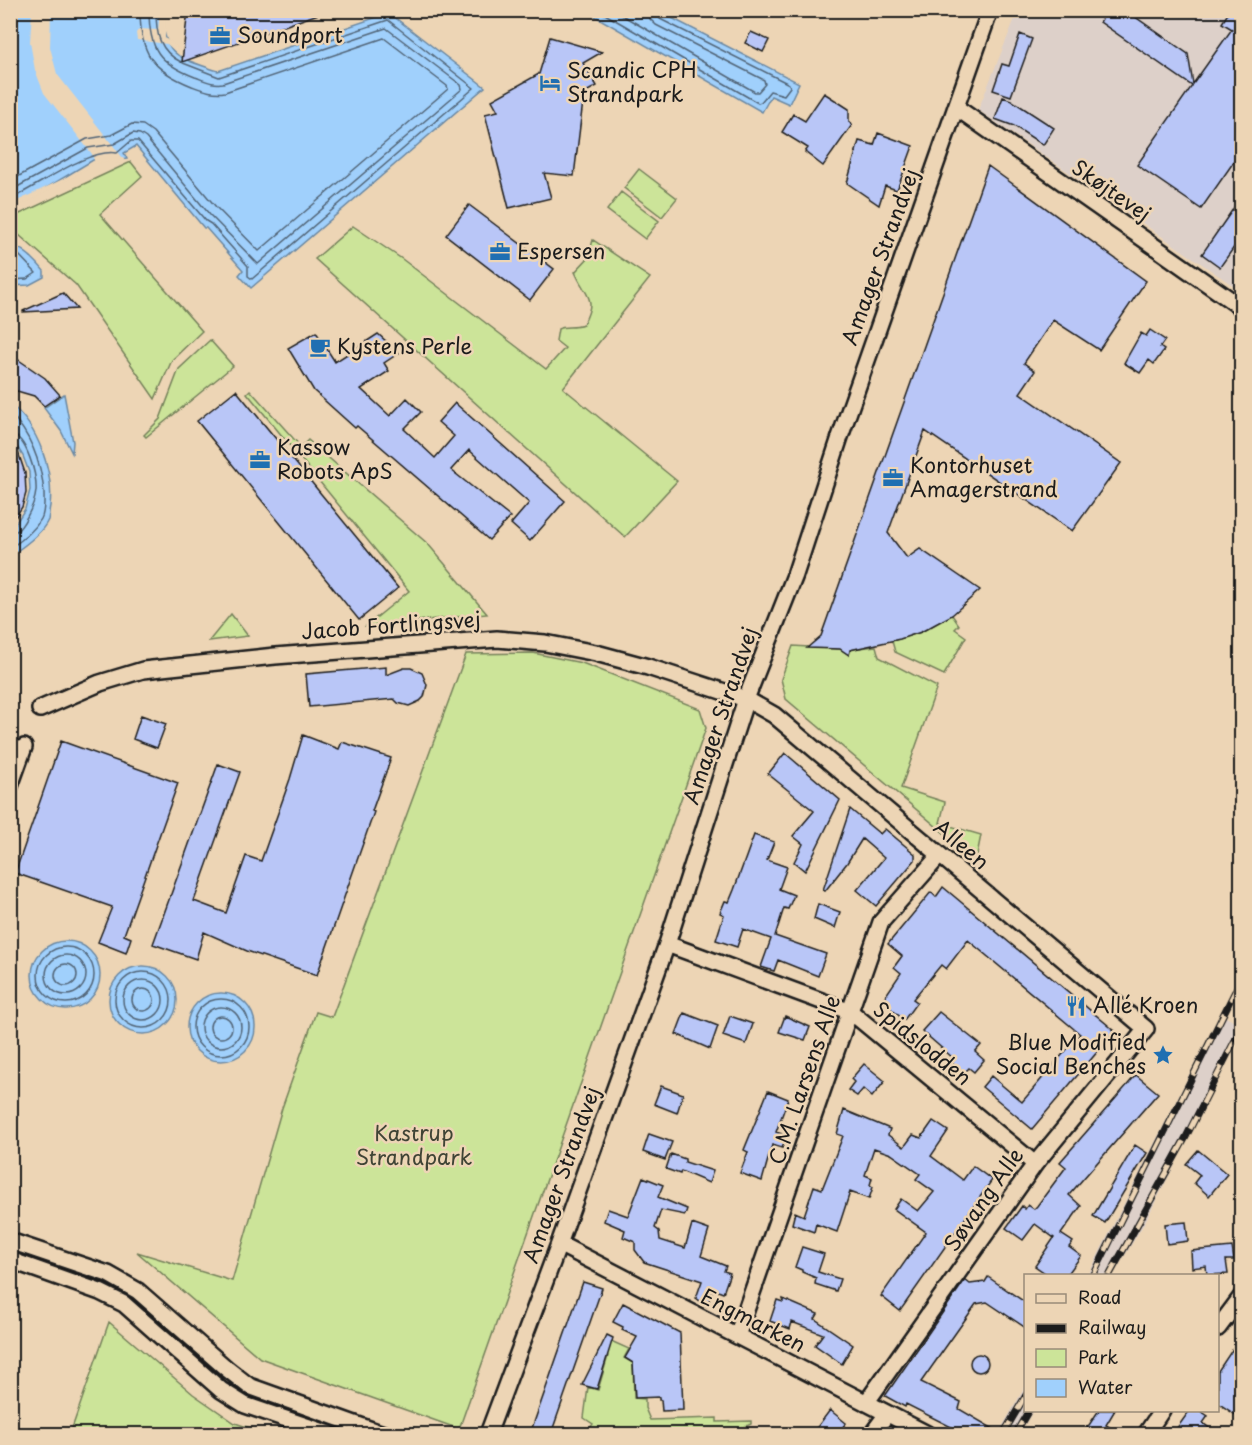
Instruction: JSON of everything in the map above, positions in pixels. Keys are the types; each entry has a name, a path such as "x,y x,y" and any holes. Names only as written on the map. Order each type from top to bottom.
{"street":[{"name":"Amager Strandvej","path":"488,1434 560,1244 667,944 746,699 795,575 840,436 990,10"},
{"name":"Skøjtevej","path":"957,108 1242,308"},
{"name":"Jacob Fortlingsvej","path":"40,709 100,683 143,670 275,656 497,639 545,643 596,653 648,667 746,699"},
{"name":"Alleen","path":"746,699 774,715 1146,1029"},
{"path":"10,786 24,747"},
{"name":"C.M. Larsens Alle","path":"737,1336 881,922 940,855"},
{"name":"Spidslodden","path":"667,944 851,1012 1035,1164"},
{"name":"Søvang Alle","path":"866,1403 1035,1164 1146,1029"},
{"path":"10,1241 108,1274 138,1291 249,1386 383,1434"},
{"name":"Engmarken","path":"560,1244 927,1434"},
{"path":"10,1260 100,1292 124,1304 229,1395 245,1405 330,1434"},
{"path":"1219,1327 1242,1296"},
{"path":"1146,1434 1161,1412"},
{"path":"872,1434 887,1414"}],"shaded area":[{"path":"1018,11 1241,11 1241,291 978,110"},
{"path":"1220,1014 1241,1025 1241,1034 1216,1085 1145,1222 1114,1274 1089,1274"},
{"path":"1024,1389 1024,1412 1032,1412 1019,1434 998,1434"}],"green space":[{"path":"131,162 142,176 100,214 202,331 172,360 155,399 76,285 11,228 11,218"},
{"path":"639,169 677,198 662,217 624,188"},
{"path":"621,192 659,221 645,239 607,210"},
{"path":"353,226 402,259 546,369 565,348 556,341 558,329 583,325 590,308 589,297 575,272 588,258 593,240 650,278 563,388 677,481 625,537 315,259"},
{"path":"210,340 233,366 146,437 144,435 160,419 179,369"},
{"path":"250,390 301,447 308,440 428,544 487,614 366,626 409,591 247,393"},
{"path":"231,614 248,636 209,641"},
{"path":"952,615 959,625 955,629 966,637 944,675 895,652 892,641 921,632"},
{"path":"793,646 840,649 849,655 851,649 876,646 879,657 937,687 901,788 945,802 940,823 981,835 976,860 786,699 781,679"},
{"name":"Kastrup Strandpark","path":"533,653 582,663 700,709 706,728 459,1429 260,1358 137,1252 232,1281 282,1108 316,1012 332,1017 466,654"},
{"path":"109,1322 193,1394 235,1423 268,1434 70,1434"},
{"path":"611,1341 629,1349 624,1358 633,1363 634,1398 645,1399 645,1408 650,1420 717,1418 717,1422 751,1421 751,1424 742,1428 746,1434 586,1434 593,1424 584,1418 588,1387 598,1390 608,1356 598,1353"}],"water":[{"path":"10,11 162,11 166,38 175,53 218,71 389,13 485,87 251,288 239,275 243,270 204,228 136,146 124,153 127,159 110,157 93,160 33,196 11,206"},
{"path":"586,11 658,11 799,83 789,104 771,96 762,112"},
{"path":"11,245 33,259 44,271 44,277 29,285 11,286"},
{"path":"64,394 73,442 72,453 61,431 44,408"},
{"path":"11,405 21,414 36,437 47,465 51,493 45,525 32,540 11,555 11,530 25,509 30,490 29,472 23,456 11,437"},
{"path":"66,941 79,944 90,951 97,962 100,975 97,988 90,999 79,1006 66,1009 53,1006 42,999 35,988 32,975 35,962 42,951 53,944"},
{"path":"143,966 156,969 167,976 174,987 177,1000 174,1013 167,1024 156,1031 143,1034 130,1031 119,1024 112,1013 109,1000 112,987 119,976 130,969"},
{"path":"221,993 234,996 245,1003 252,1014 255,1027 252,1040 245,1051 234,1058 221,1061 208,1058 197,1051 190,1040 187,1027 190,1014 197,1003 208,996"}],"pier":[{"path":"165,10 165,38 181,52 180,56 167,44 137,40 136,33 139,29 158,30 160,11"},
{"path":"32,11 51,11 50,47 57,74 126,162 95,163 92,154 44,93 35,70 30,42"},
{"path":"92,165 34,198 10,209 11,204"}],"building":[{"name":"Soundport","path":"188,10 324,10 324,12 182,62"},
{"path":"1090,10 1138,10 1134,16 1188,54 1193,84 1232,29 1222,23 1230,10 1242,10 1242,150 1201,209 1137,165 1192,86 1100,22 1102,19"},
{"path":"751,32 769,40 763,52 745,43"},
{"path":"1020,34 1032,39 1011,96 993,90 1002,64 1009,66"},
{"path":"550,37 602,52 583,63 597,86 584,93 574,176 544,173 551,198 509,208 485,114 498,111 492,100 539,74"},
{"path":"824,93 849,109 849,122 852,125 823,166 805,152 808,148 782,132 793,114 805,121"},
{"path":"1003,97 1054,128 1043,145 1014,126 995,119"},
{"path":"878,133 913,146 897,190 885,186 879,205 847,183 859,141 874,145"},
{"path":"988,166 1146,281 1099,350 1053,320 1024,363 1035,371 1020,393 1121,463 1072,531 925,431 888,533 907,558 920,549 980,590 952,615 921,632 850,650 849,655 840,649 807,648 821,636"},
{"path":"1242,196 1242,236 1220,267 1202,254"},
{"name":"Espersen","path":"469,205 554,269 530,300 446,235"},
{"path":"63,293 77,309 23,312 23,311"},
{"path":"1150,330 1165,340 1160,347 1164,350 1154,364 1149,360 1140,373 1124,363 1141,333 1146,336"},
{"path":"316,332 335,362 378,334 399,353 384,363 389,371 361,389 390,416 407,398 421,412 404,429 435,458 454,436 438,422 455,403 565,501 530,541 511,524 529,503 469,450 451,470 510,517 489,540 314,391 288,348"},
{"path":"10,354 45,378 60,395 44,406 34,396 10,389"},
{"path":"236,390 398,588 359,620 197,421"},
{"path":"10,437 13,437 25,473 26,493 22,507 10,525"},
{"path":"386,667 386,675 404,668 411,668 422,673 427,685 424,697 409,706 398,703 394,699 309,707 306,674"},
{"path":"141,715 166,724 157,748 133,739"},
{"path":"303,735 339,749 342,742 391,758 317,975 247,951 204,932 196,959 153,944 218,764 240,772 194,901 226,913 246,856 261,861"},
{"path":"61,741 178,783 124,935 131,938 126,953 98,942 112,907 15,873"},
{"path":"785,753 840,800 805,871 794,862 803,844 793,836 814,811 768,774"},
{"path":"850,809 880,834 885,829 915,854 915,860 876,906 857,890 884,858 862,839 847,863 825,891 823,890"},
{"path":"754,835 774,842 767,860 787,867 779,889 794,895 788,909 784,908 775,936 826,954 818,976 778,960 774,971 761,967 771,939 743,929 737,947 716,940 724,915 720,913 725,901 729,902"},
{"path":"943,887 1115,1031 1032,1129 982,1087 991,1076 1022,1102 1080,1034 968,940 946,969 941,965 913,999 917,1002 904,1020 882,1001 901,973 894,967 902,956 888,944 931,892 936,897"},
{"path":"818,904 840,912 835,928 814,919"},
{"path":"939,1012 981,1045 975,1052 984,1060 974,1072 969,1068 964,1073 950,1061 953,1058 922,1031"},
{"path":"684,1013 718,1026 710,1049 676,1034"},
{"path":"730,1016 753,1024 746,1044 723,1036"},
{"path":"785,1016 810,1027 805,1040 779,1032"},
{"path":"864,1064 885,1081 872,1097 863,1089 857,1096 848,1090 854,1082 851,1079"},
{"path":"1136,1075 1158,1093 1069,1195 1081,1206 1061,1234 1073,1242 1069,1247 1081,1256 1068,1274 1047,1274 1035,1266 1054,1238 1035,1224 1023,1240 1006,1228 1022,1206 1025,1209 1028,1205 1034,1209 1037,1206 1066,1167 1060,1162"},
{"path":"661,1086 683,1094 677,1113 654,1104"},
{"path":"768,1091 788,1099 776,1132 787,1136 782,1148 772,1145 762,1181 740,1173 748,1152 744,1150"},
{"path":"844,1110 890,1129 888,1135 904,1147 913,1135 921,1138 933,1121 948,1131 931,1156 963,1180 973,1166 992,1180 900,1311 881,1296 926,1232 894,1209 901,1199 918,1211 934,1192 916,1179 920,1174 891,1154 874,1148 865,1175 872,1178 870,1185 873,1187 869,1199 850,1192 837,1232 816,1224 814,1232 792,1224 795,1212 804,1216 814,1186 822,1189 843,1136 837,1134"},
{"path":"649,1134 672,1142 665,1160 643,1152"},
{"path":"1135,1145 1147,1153 1105,1223 1093,1216"},
{"path":"1198,1150 1227,1174 1209,1196 1194,1183 1200,1175 1186,1164"},
{"path":"671,1154 685,1159 685,1162 713,1171 709,1183 681,1171 680,1174 666,1169"},
{"path":"643,1177 663,1185 658,1197 687,1209 685,1215 661,1210 655,1228 659,1231 660,1240 685,1248 692,1224 709,1230 701,1256 726,1266 724,1271 730,1273 723,1293 713,1289 707,1306 696,1298 702,1281 644,1262 635,1250 635,1242 623,1237 625,1230 604,1221 608,1209 628,1216"},
{"path":"1186,1222 1188,1241 1167,1244 1165,1224"},
{"path":"802,1247 824,1254 818,1272 840,1279 836,1291 815,1284 816,1278 795,1267"},
{"path":"1232,1247 1234,1260 1226,1260 1228,1274 1207,1274 1206,1266 1192,1268 1191,1251"},
{"path":"988,1277 1024,1302 1024,1327 987,1302 976,1304 921,1382 961,1402 959,1409 1002,1434 965,1434 885,1396 965,1280 970,1284 985,1282"},
{"path":"583,1282 602,1288 551,1434 530,1434"},
{"path":"783,1299 818,1314 815,1319 853,1345 842,1364 815,1345 823,1334 792,1322 790,1329 770,1321 777,1300 783,1302"},
{"path":"623,1303 680,1333 683,1410 662,1411 659,1397 635,1398 633,1363 625,1358 637,1337 622,1330 623,1327 613,1322"},
{"path":"607,1335 613,1338 597,1389 582,1385"},
{"path":"1242,1335 1242,1394 1237,1401 1242,1404 1242,1419 1219,1404 1219,1370"},
{"path":"979,1354 985,1357 988,1363 985,1369 979,1372 973,1369 970,1363 973,1357"},
{"path":"830,1410 846,1423 837,1434 812,1434"},
{"path":"1098,1412 1114,1412 1106,1425 1121,1434 1083,1434"},
{"path":"1189,1412 1202,1412 1208,1416 1203,1423 1217,1434 1186,1434 1177,1428"}],"railway":[{"path":"1094,1274 1242,977"},
{"path":"1110,1274 1186,1137 1242,1026"},
{"path":"1003,1434 1024,1398"},
{"path":"1015,1434 1028,1412"}],"place":[{"name":"Soundport","path":"220,36"},
{"name":"Scandic CPH Strandpark","path":"550,83"},
{"name":"Espersen","path":"500,252"},
{"name":"Kystens Perle","path":"320,347"},
{"name":"Kassow Robots ApS","path":"260,460"},
{"name":"Kontorhuset Amagerstrand","path":"893,478"},
{"name":"Allé Kroen","path":"1076,1006"},
{"name":"Blue Modified Social Benches","path":"1163,1055"}]}
